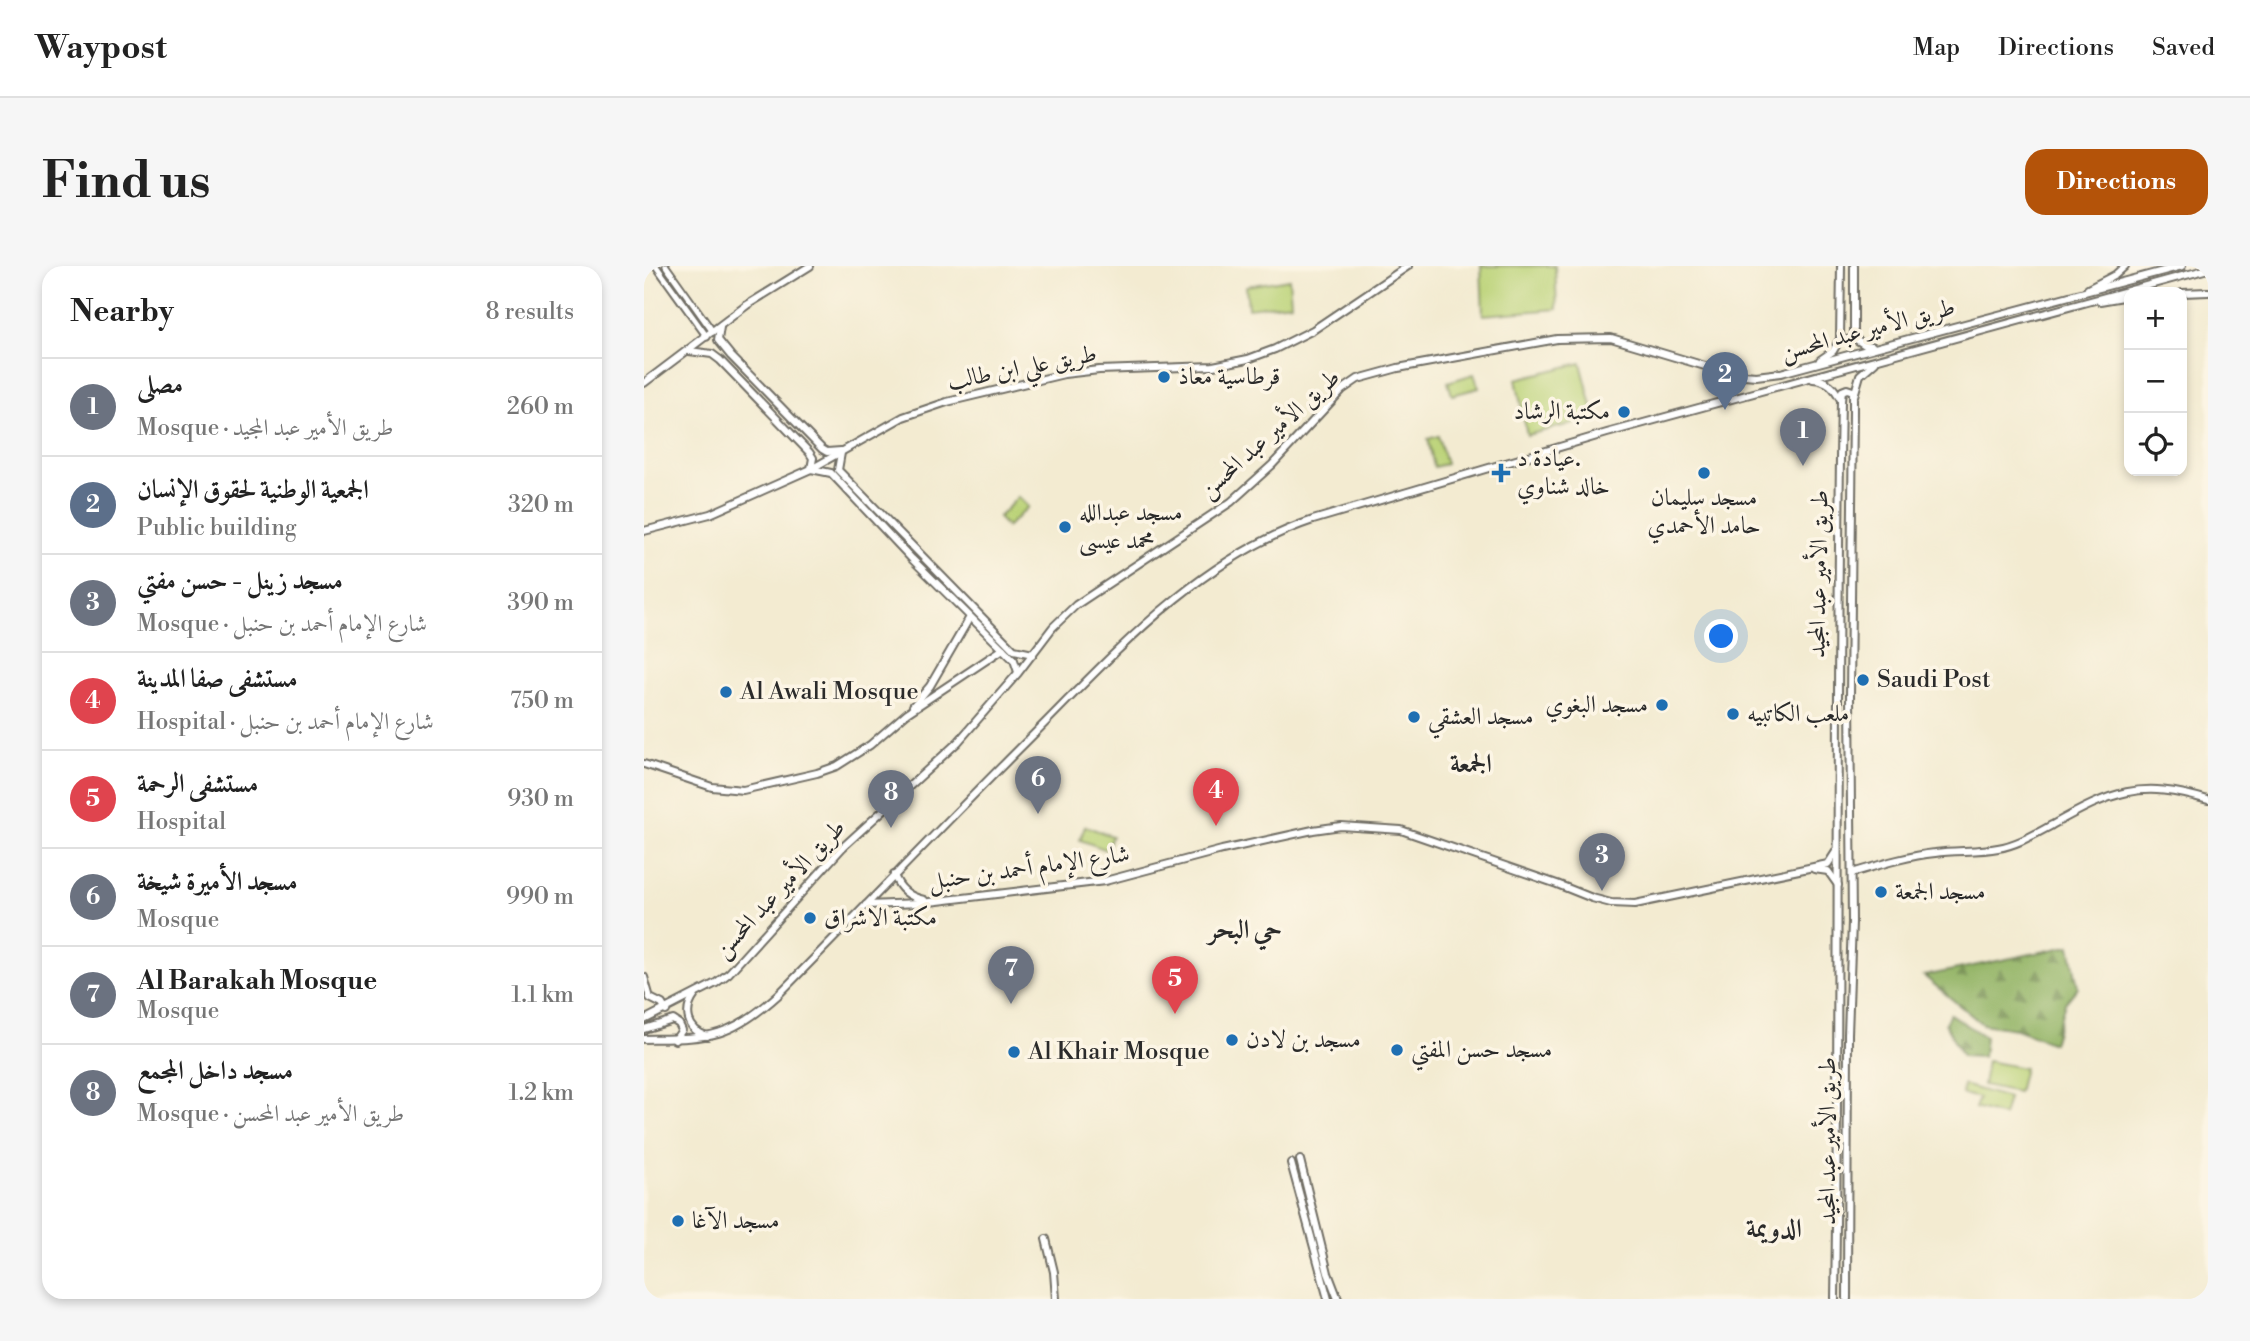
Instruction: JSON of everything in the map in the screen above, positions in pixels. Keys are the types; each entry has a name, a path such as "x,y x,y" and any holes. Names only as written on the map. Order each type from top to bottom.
{"main road":[{"path":"644,383 747,306 810,266"},
{"name":"طريق علي ابن طالب","path":"644,531 710,514 811,469 912,414 947,402 1064,374 1099,370 1213,366 1248,359 1313,330 1408,266"},
{"path":"1816,364 1833,351 1840,339 1840,266"},
{"path":"1854,266 1854,338"},
{"path":"2077,295 2115,275 2125,266"},
{"name":"طريق الأمير عبد المحسن","path":"644,1020 716,983 729,973 820,871 953,747 1018,673 1053,627 1076,605 1231,502 1272,465 1342,390 1358,379 1398,368 1557,339 1582,337 1611,338 1732,374 1756,376 1781,373 2182,266"},
{"name":"طريق الأمير عبد المحسن","path":"644,1039 675,1040 707,1036 739,1026 764,1007 1079,689 1151,622 1218,566 1269,537 1332,515 1408,497 1569,444 2208,269"},
{"path":"2187,293 2208,292"},
{"path":"2081,304 2124,297"},
{"path":"720,327 720,344 758,384 822,449 827,452 842,451 838,470 1014,650 1033,654"},
{"path":"1840,339 1854,338 1865,345 1877,347"},
{"path":"689,351 712,354 720,360 810,452 813,458 811,469 831,473 1014,660 1018,673"},
{"path":"1853,401 1860,375 1881,359"},
{"path":"1807,379 1827,382 1841,401"},
{"path":"1841,401 1842,391 1847,389 1853,391 1853,401"},
{"name":"طريق الأمير عبد المجيد","path":"1835,1299 1841,401"},
{"name":"طريق الأمير عبد المجيد","path":"1847,1299 1847,1112 1852,873 1850,696 1853,401"},
{"path":"1569,444 1572,453"},
{"path":"1332,515 1335,524"},
{"path":"1269,537 1276,545"},
{"path":"907,713 930,685 970,617"},
{"path":"646,766 712,787 743,790 837,766 870,746 907,713 1003,649"},
{"path":"1837,695 1850,696"},
{"path":"1852,873 1913,856 2014,844 2097,801 2124,791 2167,790 2208,800"},
{"name":"شارع الإمام أحمد بن حنبل","path":"866,905 933,901 1105,881 1222,850 1341,826 1401,830 1557,884 1581,895 1621,904 1655,900 1828,864 1839,845"},
{"path":"1805,869 1828,872 1838,885"},
{"path":"894,875 900,887 914,898 933,901"},
{"path":"644,976 650,998 662,1004 666,1010"},
{"path":"696,994 689,1004 688,1018 694,1029 707,1036"},
{"path":"644,1029 673,1020 682,1030 675,1040"},
{"path":"1837,1112 1847,1112"},
{"path":"1300,1160 1328,1273 1338,1299"},
{"path":"1291,1163 1328,1299"},
{"path":"1046,1239 1054,1272 1056,1299"}],"street":[{"path":"656,266 707,337"},
{"path":"666,266 713,332"}],"green space":[{"path":"1481,266 1555,266 1557,309 1483,315"},
{"path":"1289,279 1291,303 1248,308 1246,286"},
{"path":"1581,363 1595,418 1527,435 1516,379"},
{"path":"1474,374 1479,388 1452,395 1448,382"},
{"path":"1438,436 1446,464 1434,467 1428,439"},
{"path":"1018,497 1028,507 1007,527 998,518"},
{"path":"1085,826 1112,836 1107,850 1080,840"},
{"path":"2070,946 2078,987 2065,1003 2053,1043 2016,1029 1982,1024 1924,976"},
{"path":"1950,1014 1985,1037 1983,1057 1962,1056 1945,1023"},
{"path":"1987,1061 2024,1068 2018,1092 1983,1085"},
{"path":"1963,1085 2008,1098 2003,1116 1975,1108 1979,1098 1962,1094"}],"place":[{"name":"قرطاسية معاذ","path":"1164,377"},
{"name":"الجمعية الوطنية لحقوق الإنسان","path":"1725,410"},
{"name":"مكتبة الرشاد","path":"1624,412"},
{"name":"مصلى","path":"1803,466"},
{"name":"عيادة د. خالد شناوي","path":"1501,473"},
{"name":"مسجد سليمان حامد الأحمدي","path":"1704,473"},
{"name":"مسجد عبدالله محمد عيسى","path":"1065,527"},
{"name":"Saudi Post","path":"1863,680"},
{"name":"Al Awali Mosque","path":"726,692"},
{"name":"مسجد البغوي","path":"1662,705"},
{"name":"ملعب الكاتبيه","path":"1733,714"},
{"name":"مسجد العشقي","path":"1414,717"},
{"name":"مسجد الأميرة شيخة","path":"1038,814"},
{"name":"مستشفی صفا المدینة","path":"1216,826"},
{"name":"مسجد داخل المجمع","path":"891,828"},
{"name":"مسجد زينل - حسن مفتي","path":"1602,891"},
{"name":"مسجد الجمعة","path":"1881,892"},
{"name":"مكتبة الاشراق","path":"810,918"},
{"name":"Al Barakah Mosque","path":"1011,1004"},
{"name":"مستشفى الرحمة","path":"1175,1014"},
{"name":"مسجد بن لادن","path":"1232,1040"},
{"name":"مسجد حسن المفتي","path":"1397,1050"},
{"name":"Al Khair Mosque","path":"1014,1052"},
{"name":"مسجد الآغا","path":"678,1221"}],"district":[{"name":"الجمعة","path":"1471,764"},
{"name":"حي البحر","path":"1245,930"},
{"name":"الدويمة","path":"1774,1229"}]}
